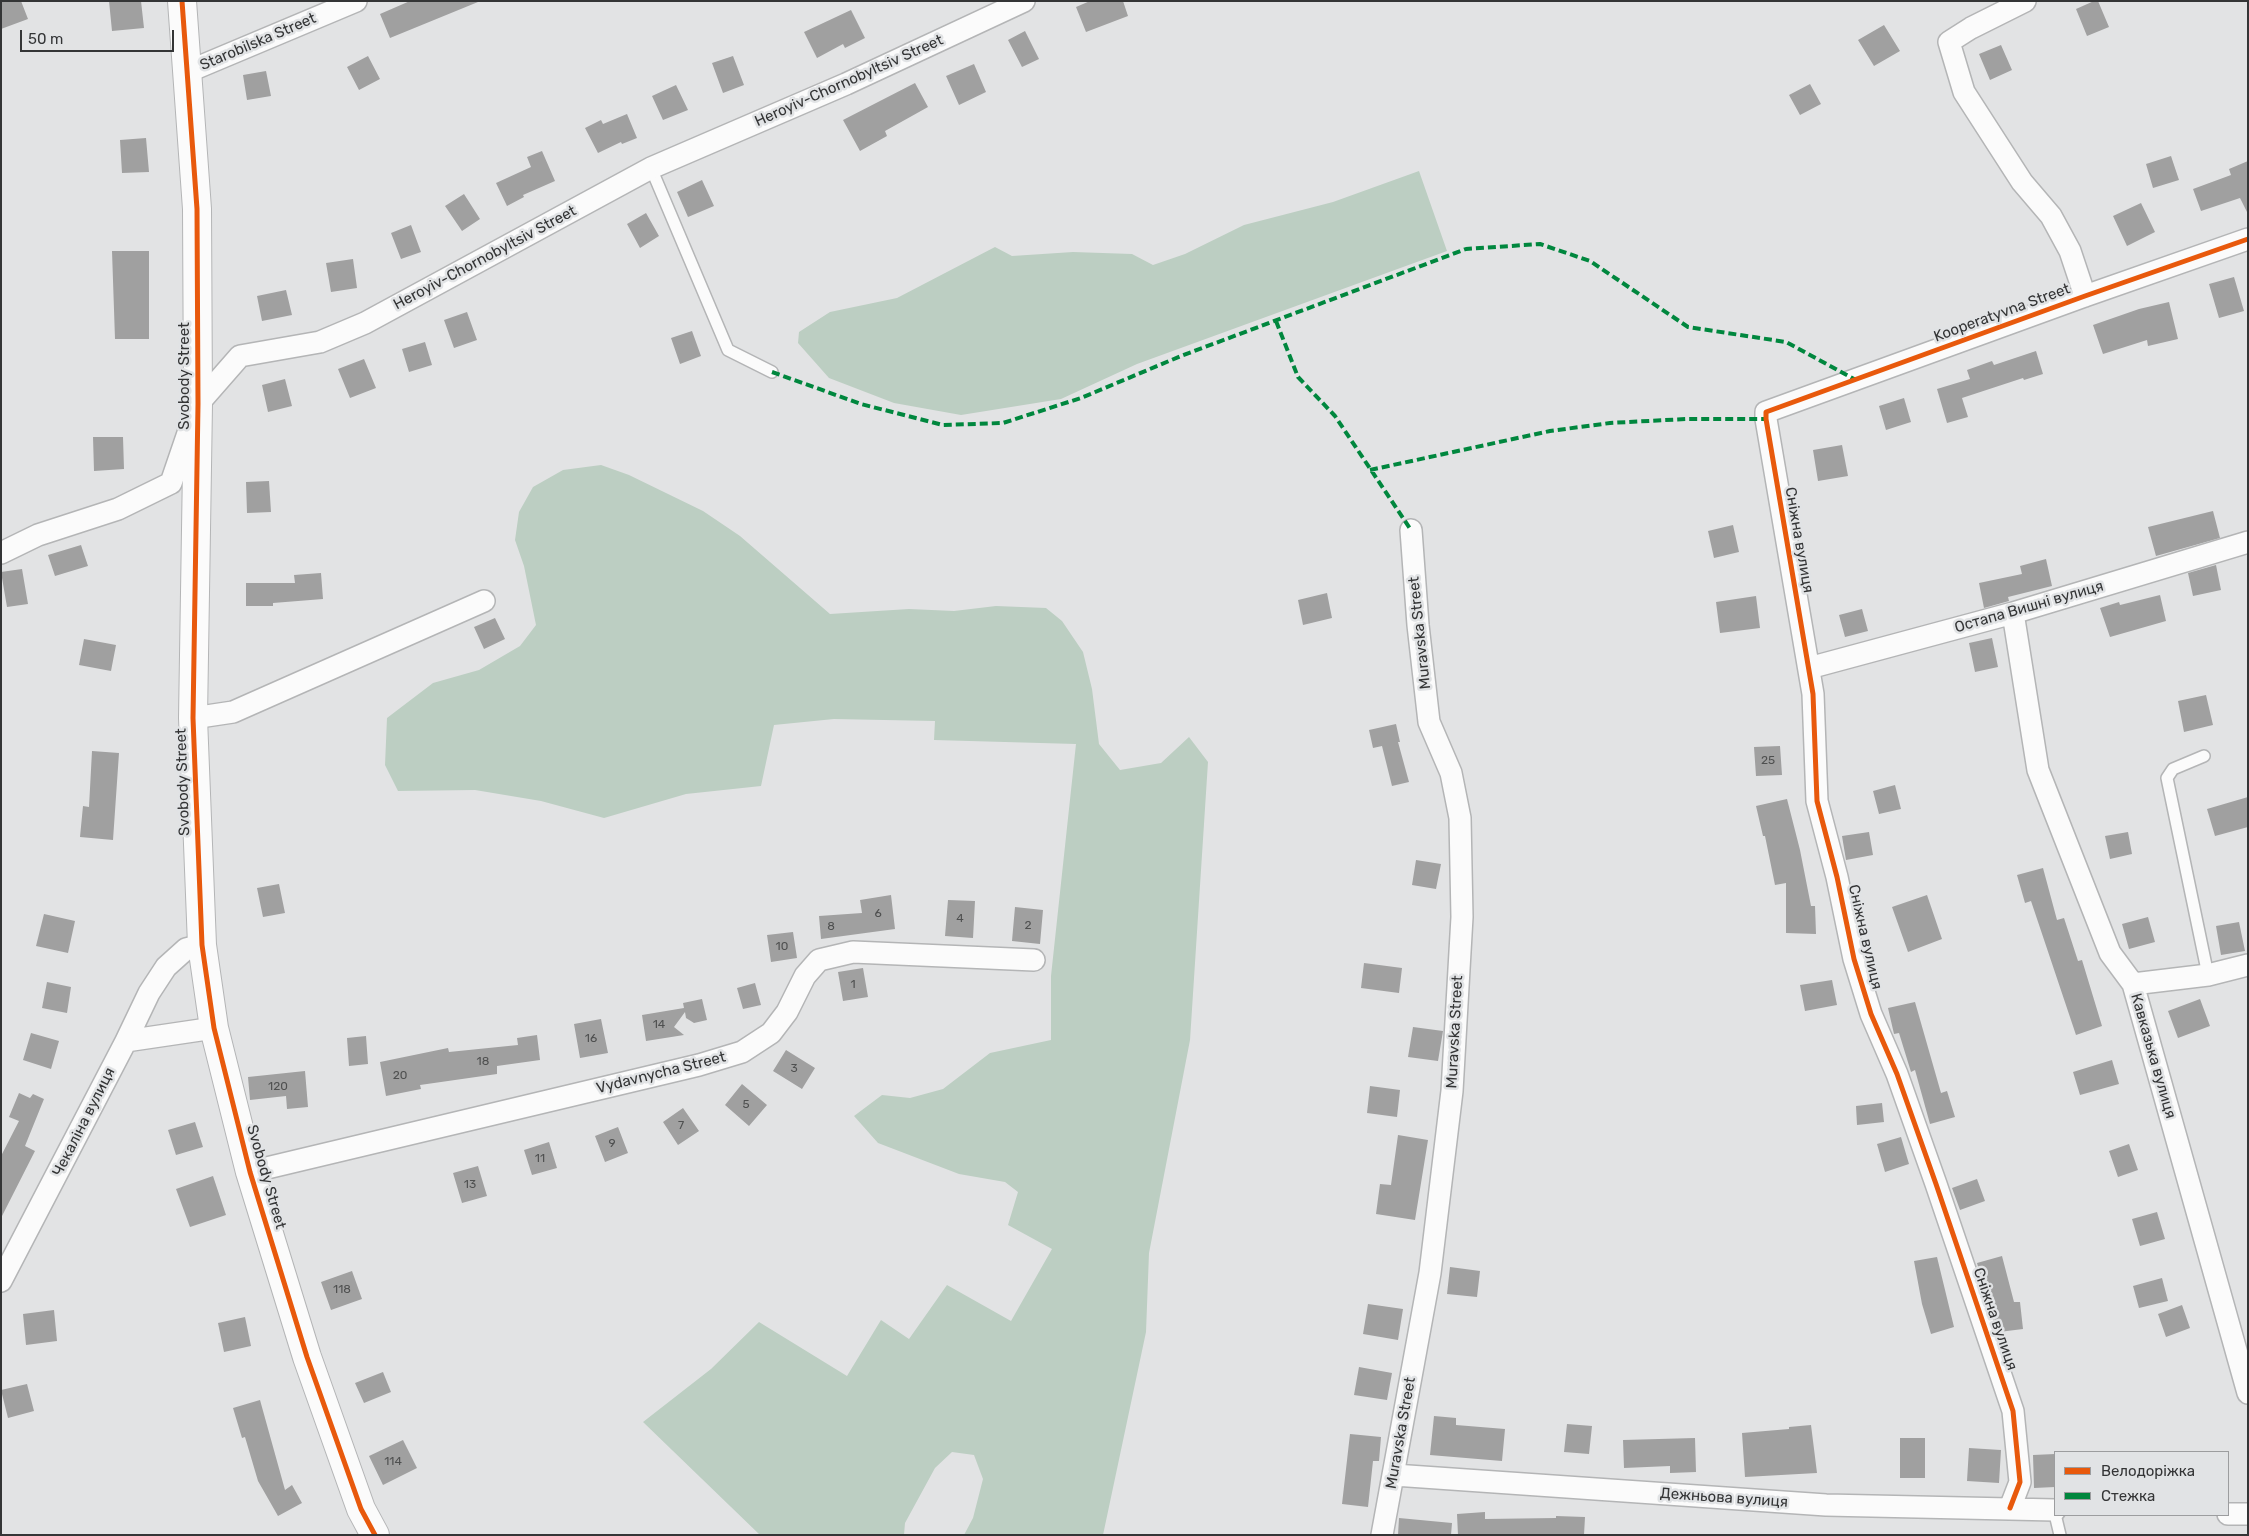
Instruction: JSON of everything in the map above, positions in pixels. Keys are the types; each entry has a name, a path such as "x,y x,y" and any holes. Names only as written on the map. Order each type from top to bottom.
{"street":[{"name":"Svobody Street","path":"182,1 197,209 198,404 193,718 202,945 214,1028 250,1172 307,1357 361,1509 375,1535"},
{"name":"Starobilska Street","path":"187,72 356,1"},
{"name":"Heroyiv-Chornobyltsiv Street","path":"1,553 38,535 118,508 172,483 198,404 240,356 320,342 365,323 651,168 846,84 1024,1"},
{"path":"2025,1 1949,42 1964,92 2022,182 2051,216 2070,251 2085,296"},
{"name":"Kooperatyvna Street","path":"1766,412 2248,239"},
{"name":"Сніжна вулиця","path":"1766,412 1814,694 1817,801 1838,877 1854,959 1871,1014 1897,1074 2013,1411 2020,1482 2010,1508"},
{"name":"Muravska Street","path":"1382,1535 1430,1273 1451,1101 1462,899 1460,818 1451,773 1430,722 1418,625 1411,530"},
{"name":"Остапа Вишні вулиця","path":"1809,668 2013,613 2248,542"},
{"path":"193,718 233,712 484,601"},
{"name":"Кавказька вулиця","path":"2013,613 2038,770 2110,953 2133,984 2248,1393"},
{"name":"Чекаліна вулиця","path":"2,1278 126,1041 149,993 166,967 186,949 202,945"},
{"name":"Vydavnycha Street","path":"250,1172 699,1065 742,1052 771,1033 787,1012 805,976 819,960 853,952 1034,960"},
{"path":"2133,984 2208,975 2248,965"},
{"path":"126,1041 214,1028"},
{"name":"Дежньова вулиця","path":"1394,1475 1826,1505 2054,1510"},
{"path":"2229,1514 2248,1514"}],"lane":[{"path":"651,168 728,350 772,372"},
{"path":"2204,756 2173,769 2167,778 2208,975"},
{"path":"2056,1516 2060,1535"}],"green space":[{"path":"1419,171 1447,251 1137,364 1061,399 961,415 894,403 829,378 798,343 799,332 830,312 897,298 995,247 1012,256 1073,252 1132,254 1153,265 1185,254 1244,225 1333,202"},
{"path":"601,465 629,475 703,511 740,536 830,614 909,609 954,611 996,606 1046,608 1062,621 1083,652 1092,689 1099,744 1120,770 1161,763 1189,737 1208,762 1190,1040 1149,1253 1146,1332 1103,1535 964,1535 973,1518 983,1479 974,1455 952,1452 935,1468 905,1523 904,1535 760,1535 643,1422 711,1369 759,1322 847,1376 881,1320 909,1339 947,1285 1011,1321 1052,1249 1008,1225 1018,1192 1005,1182 959,1174 878,1143 854,1116 882,1095 910,1098 943,1089 990,1053 1051,1040 1051,976 1076,744 934,740 935,721 834,719 774,725 761,786 686,794 604,818 541,801 475,790 398,791 385,765 387,718 433,683 479,670 520,646 536,625 524,566 515,540 519,512 533,487 563,470"}],"building":[{"path":"1,1 21,1 28,19 1,29"},
{"path":"109,1 141,1 144,28 112,31"},
{"path":"410,1 478,2 390,38 380,14"},
{"path":"1090,1 1123,1 1128,16 1086,32 1076,7"},
{"path":"2098,1 2109,27 2087,36 2076,9"},
{"path":"851,10 865,38 845,48 843,44 817,58 804,32"},
{"path":"1884,25 1900,51 1874,66 1858,40"},
{"path":"1025,31 1039,59 1022,67 1008,40"},
{"path":"2001,45 2012,70 1990,80 1979,54"},
{"path":"368,56 380,79 359,90 347,67"},
{"path":"733,56 744,85 723,93 712,63"},
{"path":"974,64 986,92 959,105 946,76"},
{"path":"266,71 271,96 247,100 243,75"},
{"path":"915,83 928,107 885,131 887,136 860,151 843,120"},
{"path":"1810,84 1821,104 1800,115 1789,95"},
{"path":"676,85 688,110 663,120 652,96"},
{"path":"627,114 637,138 622,144 621,142 598,153 585,128 601,120 603,124"},
{"path":"146,138 149,172 122,173 120,140"},
{"path":"542,151 555,181 523,195 524,197 507,206 496,183 531,167 527,157"},
{"path":"2171,156 2179,180 2153,188 2146,164"},
{"path":"2248,161 2248,214 2240,198 2201,211 2193,189 2231,175 2229,169"},
{"path":"702,180 714,206 688,217 677,192"},
{"path":"464,194 480,219 462,231 445,206"},
{"path":"2141,203 2155,232 2127,246 2113,216"},
{"path":"646,213 659,236 640,248 627,224"},
{"path":"411,225 421,252 401,259 391,233"},
{"path":"112,251 149,251 149,339 115,339"},
{"path":"353,259 357,288 331,292 326,263"},
{"path":"2234,277 2244,311 2219,318 2209,284"},
{"path":"286,290 292,315 262,321 257,296"},
{"path":"2169,302 2178,339 2148,346 2147,340 2103,354 2093,325 2139,309"},
{"path":"467,312 477,340 454,348 444,320"},
{"path":"692,331 701,356 680,364 671,338"},
{"path":"425,342 432,365 409,372 402,349"},
{"path":"2036,351 2043,374 2024,380 2023,378 1962,398 1968,417 1947,423 1937,389 1970,379 1967,370 1992,361 1994,365"},
{"path":"364,359 376,388 350,398 338,369"},
{"path":"285,379 292,406 268,412 262,385"},
{"path":"1904,398 1911,422 1886,430 1879,406"},
{"path":"93,437 123,437 124,469 94,471"},
{"path":"1842,445 1848,476 1818,481 1813,450"},
{"path":"269,481 271,512 247,513 246,482"},
{"path":"2213,511 2220,538 2156,556 2148,527"},
{"path":"1733,525 1739,552 1714,558 1708,531"},
{"path":"81,545 88,566 55,576 48,555"},
{"path":"2046,559 2052,586 2008,597 2009,601 1984,608 1979,583 2022,574 2020,566"},
{"path":"2216,565 2221,590 2193,596 2188,573"},
{"path":"22,569 28,604 7,607 1,572"},
{"path":"321,573 323,599 273,603 273,606 246,606 246,583 295,583 294,575"},
{"path":"1327,593 1332,618 1303,625 1298,600"},
{"path":"2160,595 2166,621 2110,637 2100,608 2119,602 2120,605"},
{"path":"1756,596 1760,628 1720,633 1716,602"},
{"path":"1862,609 1868,631 1845,637 1839,615"},
{"path":"495,618 505,639 484,649 474,627"},
{"path":"1992,638 1998,667 1975,672 1969,643"},
{"path":"84,639 116,645 111,671 79,665"},
{"path":"2206,695 2213,725 2184,732 2178,701"},
{"path":"1396,724 1400,742 1398,742 1409,782 1392,786 1382,746 1373,748 1369,730"},
{"path":"1780,746 1782,775 1756,776 1754,747"},
{"path":"92,751 119,753 113,840 80,837 83,806 89,807"},
{"path":"1895,785 1901,809 1879,814 1873,791"},
{"path":"2248,797 2248,827 2215,836 2207,809"},
{"path":"1787,799 1800,850 1811,906 1815,906 1816,934 1786,933 1786,883 1775,885 1765,836 1763,836 1756,806"},
{"path":"1869,832 1873,855 1846,860 1842,836"},
{"path":"2128,832 2132,854 2110,859 2105,836"},
{"path":"1416,860 1441,864 1436,889 1412,885"},
{"path":"2043,868 2057,920 2064,918 2078,961 2082,960 2102,1026 2076,1035 2031,901 2025,903 2017,875"},
{"path":"279,884 285,913 263,917 257,888"},
{"path":"891,895 895,929 821,939 819,916 862,913 860,900"},
{"path":"1927,895 1942,939 1908,952 1892,907"},
{"path":"948,900 975,901 973,938 945,936"},
{"path":"1015,907 1043,910 1040,944 1012,941"},
{"path":"44,914 75,921 68,953 36,946"},
{"path":"2148,917 2155,942 2129,949 2122,924"},
{"path":"2239,922 2245,951 2221,955 2216,926"},
{"path":"793,932 797,958 771,962 767,935"},
{"path":"1364,963 1402,968 1399,993 1361,988"},
{"path":"863,968 868,997 843,1001 838,972"},
{"path":"1832,980 1837,1005 1805,1011 1800,985"},
{"path":"47,982 71,987 67,1013 42,1008"},
{"path":"755,983 761,1005 743,1009 737,988"},
{"path":"702,999 707,1020 694,1023 686,1018 685,1012 674,1027 684,1035 646,1041 642,1015 684,1008 683,1003"},
{"path":"2200,999 2210,1026 2178,1038 2168,1011"},
{"path":"1915,1002 1941,1093 1947,1091 1955,1117 1930,1124 1915,1070 1911,1072 1899,1033 1894,1034 1888,1008"},
{"path":"601,1019 608,1053 580,1058 574,1024"},
{"path":"1413,1027 1443,1031 1438,1061 1408,1057"},
{"path":"31,1033 59,1041 51,1069 23,1060"},
{"path":"537,1035 540,1060 497,1066 497,1074 420,1085 421,1089 386,1096 380,1062 448,1048 449,1052 518,1045 517,1038"},
{"path":"366,1036 368,1064 349,1066 347,1038"},
{"path":"786,1050 815,1068 802,1089 773,1071"},
{"path":"2112,1060 2119,1084 2080,1095 2073,1072"},
{"path":"305,1071 308,1107 287,1109 286,1096 250,1100 248,1077"},
{"path":"742,1084 767,1105 749,1126 725,1105"},
{"path":"1370,1086 1400,1090 1397,1117 1367,1113"},
{"path":"19,1093 30,1098 33,1094 44,1099 25,1146 35,1151 1,1218 1,1156 19,1121 9,1117"},
{"path":"1882,1103 1884,1122 1857,1125 1856,1106"},
{"path":"683,1108 699,1131 678,1145 663,1122"},
{"path":"195,1122 203,1147 176,1155 168,1130"},
{"path":"618,1127 628,1153 605,1162 595,1136"},
{"path":"1398,1135 1428,1140 1415,1220 1376,1214 1380,1184 1391,1185"},
{"path":"1901,1137 1909,1164 1885,1172 1877,1144"},
{"path":"549,1142 557,1168 532,1175 524,1150"},
{"path":"2129,1144 2138,1170 2118,1177 2109,1151"},
{"path":"478,1166 487,1196 462,1203 453,1173"},
{"path":"213,1176 226,1215 190,1227 176,1189"},
{"path":"1977,1179 1985,1201 1960,1210 1952,1188"},
{"path":"2157,1212 2165,1239 2140,1246 2132,1219"},
{"path":"2002,1256 2014,1302 2020,1302 2023,1329 1999,1332 1993,1314 1990,1286 1984,1288 1977,1263"},
{"path":"1937,1257 1954,1327 1931,1334 1922,1304 1914,1261"},
{"path":"1450,1267 1480,1271 1477,1297 1447,1294"},
{"path":"352,1271 362,1299 331,1310 321,1282"},
{"path":"2162,1278 2168,1301 2139,1308 2133,1286"},
{"path":"1368,1304 1403,1309 1398,1340 1363,1334"},
{"path":"2182,1305 2190,1328 2166,1337 2158,1314"},
{"path":"54,1310 57,1341 26,1345 23,1314"},
{"path":"245,1317 251,1346 224,1352 218,1323"},
{"path":"1359,1367 1392,1373 1387,1400 1354,1395"},
{"path":"383,1372 391,1392 364,1403 355,1383"},
{"path":"27,1384 34,1411 8,1418 1,1390"},
{"path":"260,1400 285,1490 292,1485 302,1503 278,1516 258,1481 245,1437 242,1438 233,1408"},
{"path":"1434,1416 1456,1418 1456,1425 1505,1429 1502,1461 1430,1455"},
{"path":"1567,1424 1592,1426 1589,1454 1564,1452"},
{"path":"1811,1425 1817,1473 1745,1477 1742,1433"},
{"path":"1350,1434 1381,1437 1379,1461 1373,1461 1368,1507 1342,1504"},
{"path":"1695,1438 1696,1472 1670,1473 1670,1466 1624,1468 1623,1440"},
{"path":"1900,1438 1925,1438 1925,1478 1900,1478"},
{"path":"403,1440 417,1468 383,1485 369,1456"},
{"path":"1969,1448 2001,1450 1999,1483 1967,1481"},
{"path":"2054,1454 2054,1487 2034,1488 2033,1455"},
{"path":"1485,1512 1485,1519 1556,1518 1556,1516 1585,1517 1584,1535 1458,1535 1457,1514"},
{"path":"1399,1518 1452,1523 1451,1535 1398,1535"}],"marked path":[{"path":"772,372 861,404 943,425 1003,423 1081,398 1181,356 1466,249 1540,244 1590,261 1688,327 1786,342 1856,380"},
{"path":"1276,321 1298,377 1335,416 1411,530"},
{"path":"1370,470 1550,431 1610,423 1686,419 1766,419"}],"cycle path":[{"path":"182,1 197,209 198,404 193,718 202,945 214,1028 250,1172 307,1357 361,1509 375,1535"},
{"path":"2010,1508 2020,1482 2013,1411 1897,1074 1871,1014 1854,959 1837,877 1817,801 1813,694 1766,412 2248,239"}]}
